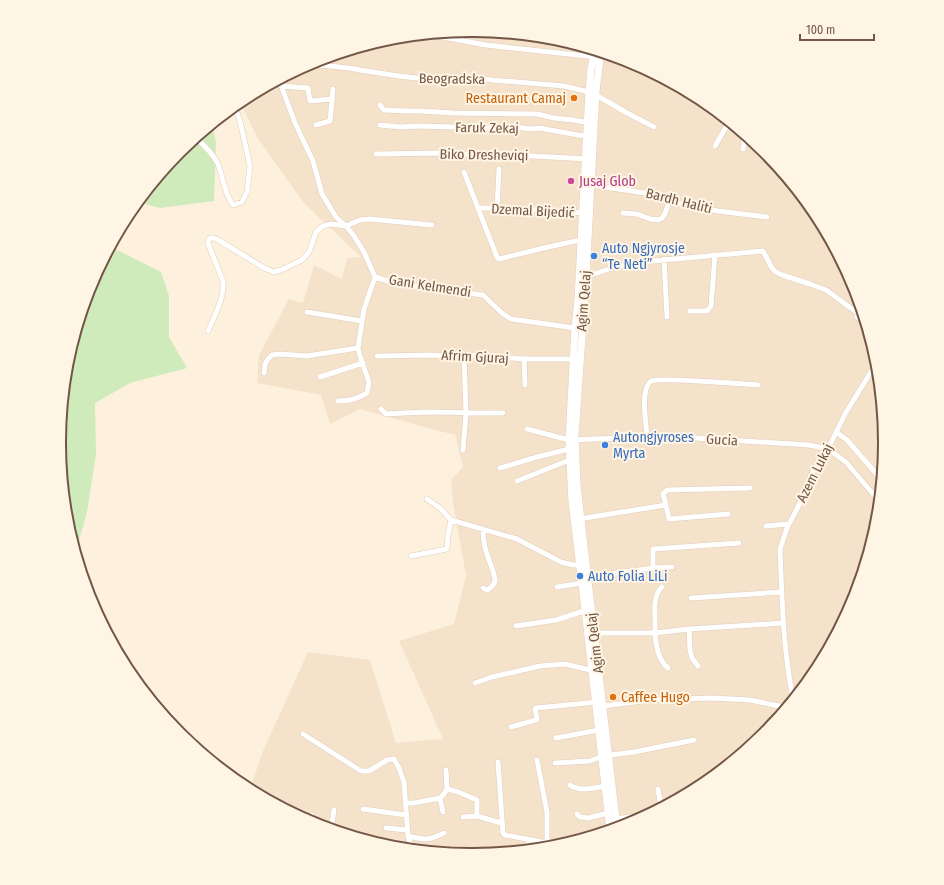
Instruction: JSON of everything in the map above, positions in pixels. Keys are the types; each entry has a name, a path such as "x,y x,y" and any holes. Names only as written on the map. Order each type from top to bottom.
{"main road":[{"name":"Agim Qelaj","path":"588,610 587,577 583,564 578,519 572,502 572,440 579,328 578,300 582,278 593,93 598,58"},
{"name":"Agim Qelaj","path":"582,278 581,241 591,184 589,159"},
{"name":"Agim Qelaj","path":"572,440 569,449 573,460"},
{"name":"Agim Qelaj","path":"583,564 582,583 588,610 600,703 605,756 605,786 609,823"},
{"name":"Agim Qelaj","path":"600,703 599,730 616,819"}],"street":[{"path":"446,38 486,46 587,54"},
{"name":"Beogradska","path":"324,65 337,66 411,78 445,79 458,77 564,86 593,93"},
{"path":"281,86 308,88 310,101 332,99"},
{"name":"Gani Kelmendi","path":"281,86 295,123 313,160 322,194 336,217 354,236 364,252 375,276 401,285 483,295 503,314 511,319 579,328"},
{"path":"316,125 330,121 332,89"},
{"path":"593,93 626,113 654,127"},
{"path":"380,105 384,110 406,112 421,111 537,114 591,124"},
{"path":"200,142 206,147 217,163 229,200 233,205 242,202 247,192 250,166 237,112"},
{"name":"Faruk Zekaj","path":"380,125 401,127 539,128 590,136"},
{"path":"715,146 726,127"},
{"path":"743,149 744,142"},
{"name":"Biko Dresheviqi","path":"376,154 443,153 589,159"},
{"path":"497,208 499,169"},
{"path":"464,172 499,259 548,247 581,241"},
{"name":"Bardh Haliti","path":"591,184 645,193 659,196 669,201 718,211 767,217"},
{"path":"623,213 637,214 650,219 658,220 665,214 669,201"},
{"name":"Dzemal Bijedić","path":"478,208 586,213"},
{"path":"208,331 223,295 224,287 208,243 209,239 211,238 220,241 264,268 274,272 302,260 309,252 316,232 323,226 331,224 346,226 360,220 369,219 432,224"},
{"path":"582,278 625,265 664,259 763,251 772,268 776,272 826,290 856,312"},
{"path":"690,311 707,311 711,306 714,255"},
{"path":"664,259 667,317"},
{"path":"338,401 348,401 359,398 367,393 369,382 358,348 364,309 375,276"},
{"path":"840,304 858,317"},
{"path":"307,312 362,322"},
{"path":"264,373 265,364 272,355 280,354 307,356 358,348"},
{"name":"Afrim Gjuraj","path":"377,356 430,355 524,359 577,359"},
{"path":"463,450 466,413 464,356"},
{"path":"524,359 525,385"},
{"path":"320,377 363,364"},
{"name":"Azem Lukaj","path":"792,691 784,623 780,549 788,524 799,505 811,475 828,449 844,415 871,371"},
{"path":"647,435 645,401 647,387 651,381 688,381 758,385"},
{"path":"381,409 386,414 424,412 503,413"},
{"path":"527,429 572,440"},
{"path":"836,432 847,440 876,474"},
{"name":"Gucia","path":"572,440 643,437 647,435 810,445 828,449"},
{"path":"500,468 569,449"},
{"path":"828,449 846,462 874,495"},
{"path":"517,481 573,460"},
{"path":"728,514 669,519 663,494 667,490 750,488"},
{"path":"427,499 440,508 451,520 516,539 561,562 573,565 583,564"},
{"path":"578,519 666,504"},
{"path":"411,556 447,548 451,520"},
{"path":"766,526 788,524"},
{"path":"483,529 483,539 495,578 494,585 486,590 483,588"},
{"path":"652,568 653,549 739,543"},
{"path":"587,577 652,568 672,567"},
{"path":"557,587 582,583"},
{"path":"662,587 655,599 655,633 658,652 664,665 668,668"},
{"path":"691,598 782,592"},
{"path":"516,626 556,620 588,610"},
{"path":"591,633 655,633 689,629 784,623"},
{"path":"689,629 690,650 692,658 698,666"},
{"path":"475,683 492,677 540,666 567,665 596,670"},
{"path":"511,726 536,720 536,708 600,703 712,698 750,700 780,706"},
{"path":"556,738 599,730"},
{"path":"303,734 361,772 369,771 387,760 394,760 399,768 404,782 407,830 410,843"},
{"path":"555,763 590,761 605,756 694,740"},
{"path":"537,760 547,812 547,841"},
{"path":"498,762 502,833 505,835 539,842"},
{"path":"405,803 414,803 440,798 447,789 446,770"},
{"path":"570,785 572,787 579,788 596,788 605,786"},
{"path":"447,789 477,800 477,816"},
{"path":"658,789 660,801"},
{"path":"440,798 443,812"},
{"path":"363,809 406,815"},
{"path":"332,822 334,810"},
{"path":"577,814 580,817 588,818 608,813"},
{"path":"463,817 477,816 502,823"},
{"path":"616,819 626,817"},
{"path":"386,828 407,830"},
{"path":"408,836 425,840 434,838 444,833"},
{"path":"528,840 528,844"}],"shaded area":[{"path":"472,37 525,40 577,51 602,59 627,68 675,91 719,121 759,156 777,175 809,217 836,263 847,287 864,338 870,363 877,416 878,442 877,469 870,522 864,547 847,598 836,622 809,668 777,710 759,729 719,764 697,780 675,794 627,817 577,834 525,845 472,848 419,845 367,834 317,817 269,794 252,783 263,751 308,652 370,660 396,743 443,739 399,641 454,624 466,575 453,503 451,480 463,467 455,435 360,409 330,424 321,395 257,383 259,355 289,299 303,303 314,265 342,279 347,258 361,257 304,203 257,137 243,108 269,91 317,68 367,51 419,40"}],"green space":[{"path":"213,131 216,142 214,201 160,208 144,204 167,175 185,156"},
{"path":"116,249 161,272 169,296 169,337 187,368 130,383 95,403 96,455 87,512 79,541 74,522 67,469 66,442 70,390 74,363 88,312 97,287"}],"place":[{"name":"Restaurant Camaj","path":"574,98"},
{"name":"Jusaj Glob","path":"571,181"},
{"name":"Auto Ngjyrosje “Te Neti”","path":"594,256"},
{"name":"Autongjyroses Myrta","path":"605,445"},
{"name":"Auto Folia LiLi","path":"580,576"},
{"name":"Caffee Hugo","path":"613,697"}]}
